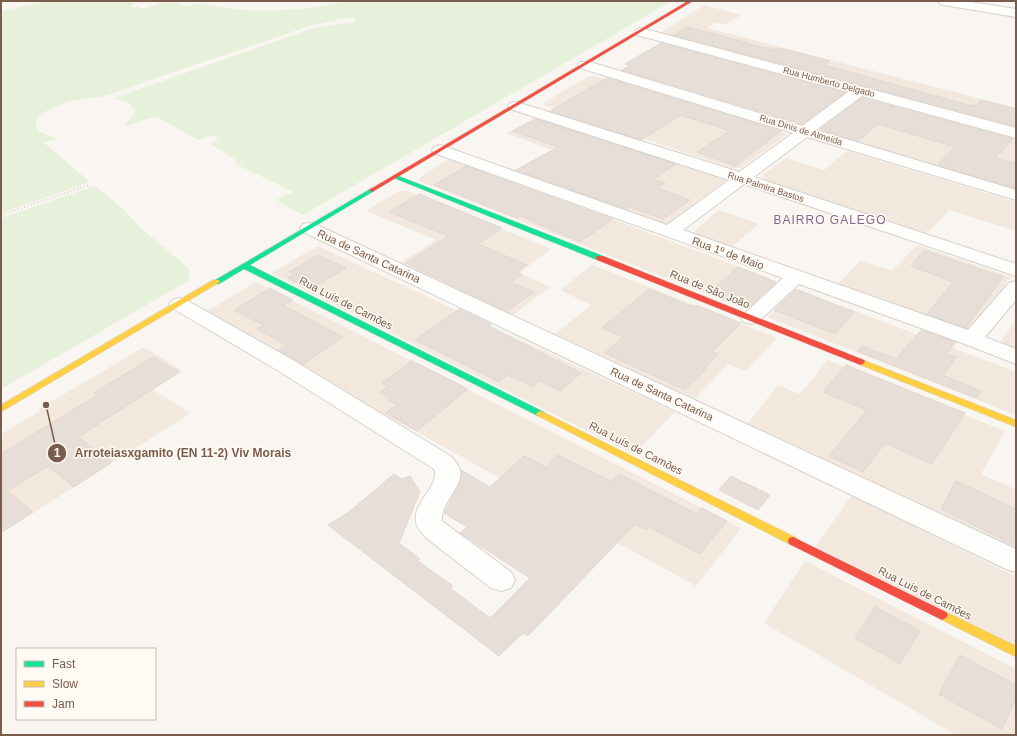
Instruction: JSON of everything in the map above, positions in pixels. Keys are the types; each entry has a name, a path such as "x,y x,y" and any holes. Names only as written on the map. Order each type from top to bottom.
{"street":[{"path":"1,409 396,177 691,1"},
{"path":"944,1 1016,13"},
{"name":"Rua Humberto Delgado","path":"641,32 1016,133"},
{"name":"Rua Dinis de Almeida","path":"585,65 1016,195"},
{"path":"669,232 859,91"},
{"name":"Rua Palmira Bastos","path":"515,106 741,178 1016,270"},
{"name":"Rua 1º de Maio","path":"440,150 972,339 1016,357"},
{"name":"Rua de São João","path":"396,177 1016,424"},
{"name":"Rua de Santa Catarina","path":"309,228 1016,561"},
{"name":"Rua Luís de Camões","path":"245,266 1016,652"},
{"path":"752,318 796,277"},
{"path":"972,339 1016,287"},
{"path":"179,304 285,365 443,463 448,470 448,478 428,513 429,522 435,531 501,580"}],"path":[{"path":"1,215 89,185"}],"shaded area":[{"path":"704,5 741,15 726,24 715,23 707,28 1016,108 1016,132 661,35 660,33"},
{"path":"594,76 656,93 788,134 740,168 731,168 544,105 544,103 587,77"},
{"path":"860,99 865,99 1016,140 1016,190 824,133 822,130"},
{"path":"539,115 724,177 726,180 670,223 662,224 517,170 552,150 507,133"},
{"path":"847,151 1016,202 1016,231 949,210 927,234 768,181 763,175 786,158 824,170"},
{"path":"447,160 455,160 771,279 744,306 738,306 419,180 421,177"},
{"path":"399,191 407,191 551,249 519,273 550,287 513,315 400,263 436,240 366,211"},
{"path":"719,210 759,224 729,249 692,234"},
{"path":"917,245 1011,277 968,333 835,287 860,261 892,271"},
{"path":"318,246 675,412 634,454 271,273"},
{"path":"592,265 777,338 746,371 728,364 695,399 555,334 591,305 560,290"},
{"path":"256,282 741,528 696,586 203,314"},
{"path":"797,289 1016,372 1016,415 767,317"},
{"path":"1016,319 1016,351 1005,347 1001,341"},
{"path":"144,347 183,371 153,390 191,413 1,533 1,434 40,411 39,409"},
{"path":"828,360 1005,431 981,474 1016,490 1016,552 745,427 778,385 800,394"},
{"path":"852,495 1016,577 1016,647 815,547"},
{"path":"805,561 1016,669 1016,735 956,735 764,623"}],"green space":[{"path":"47,1 135,1 131,2 134,4 130,6 133,8 138,6 142,9 167,2 184,6 202,4 242,10 269,11 309,8 349,1 672,1 303,215 276,200 293,192 236,164 236,160 210,143 219,139 213,135 198,140 156,116 127,126 125,124 134,115 135,110 128,102 114,98 314,28 353,23 356,18 345,18 312,25 101,97 71,101 49,109 37,119 36,124 38,130 58,138 44,143 90,182 1,213 1,11"},
{"path":"95,186 122,208 141,228 187,267 190,272 188,281 1,389 1,218"}],"building":[{"path":"687,27 774,50 779,48 830,61 824,65 965,104 975,106 981,100 1016,109 1016,126 674,35"},
{"path":"661,43 845,93 802,124 622,70 630,65 625,64"},
{"path":"607,78 781,131 735,166 697,152 730,131 681,115 641,140 550,111"},
{"path":"862,98 1013,139 995,158 1016,164 1016,188 937,165 955,147 878,124 858,141 820,129"},
{"path":"536,119 676,164 654,179 665,183 658,188 690,200 663,219 630,207 627,209 516,170 558,147 513,131"},
{"path":"466,166 613,219 580,242 520,216 517,218 434,185"},
{"path":"419,194 502,228 478,244 527,265 517,272 522,274 511,282 534,292 507,311 406,263 448,236 389,212"},
{"path":"924,250 1003,277 966,328 927,314 953,282 911,266"},
{"path":"318,255 346,268 310,289 288,278 294,274 289,272"},
{"path":"738,267 776,282 748,308 709,293"},
{"path":"270,288 293,300 283,305 343,337 303,364 278,350 286,345 257,329 263,325 234,310"},
{"path":"649,289 693,307 696,305 741,323 712,352 718,354 705,368 707,369 685,390 605,353 623,337 602,328"},
{"path":"795,290 854,312 835,334 774,310"},
{"path":"459,309 491,324 488,326 581,373 560,391 540,381 533,387 508,375 499,382 415,340"},
{"path":"921,330 956,342 947,354 957,357 943,375 981,391 976,398 857,351 862,346 896,359"},
{"path":"153,357 179,372 78,437 112,462 74,487 48,466 7,491 33,512 1,533 1,454 98,395 94,393"},
{"path":"412,361 468,389 417,431 385,413 397,405 388,400 391,398 380,393 388,386 382,383"},
{"path":"846,365 965,413 932,464 885,443 863,472 829,456 867,410 823,392"},
{"path":"557,455 611,481 619,474 697,514 702,508 727,521 700,554 649,527 646,530 635,524 528,636 523,633 499,656 328,525 349,512 394,474 402,479 410,476 420,492 399,543 420,559 418,561 453,586 450,588 490,618 530,578 460,533 467,527 444,513 460,483 461,470 490,487 524,456 546,467"},
{"path":"731,476 770,495 758,510 719,490"},
{"path":"956,481 1016,509 1016,546 941,509"},
{"path":"875,607 920,631 900,664 855,638"},
{"path":"960,655 1016,685 1016,698 1002,729 939,694"}],"traffic: fast":[{"path":"396,177 600,258"},
{"path":"216,282 372,190"},
{"path":"245,266 541,414"}],"traffic: slow":[{"path":"1,409 216,282"},
{"path":"861,362 1016,424"},
{"path":"541,414 793,541"},
{"path":"942,615 1016,652"}],"traffic: jam":[{"path":"372,190 691,1"},
{"path":"600,258 861,362"},
{"path":"793,541 942,615"}],"place":[{"name":"Arroteiasxgamito (EN 11-2) Viv Morais","path":"46,405"}],"district":[{"name":"BAIRRO GALEGO","path":"830,220"}]}
